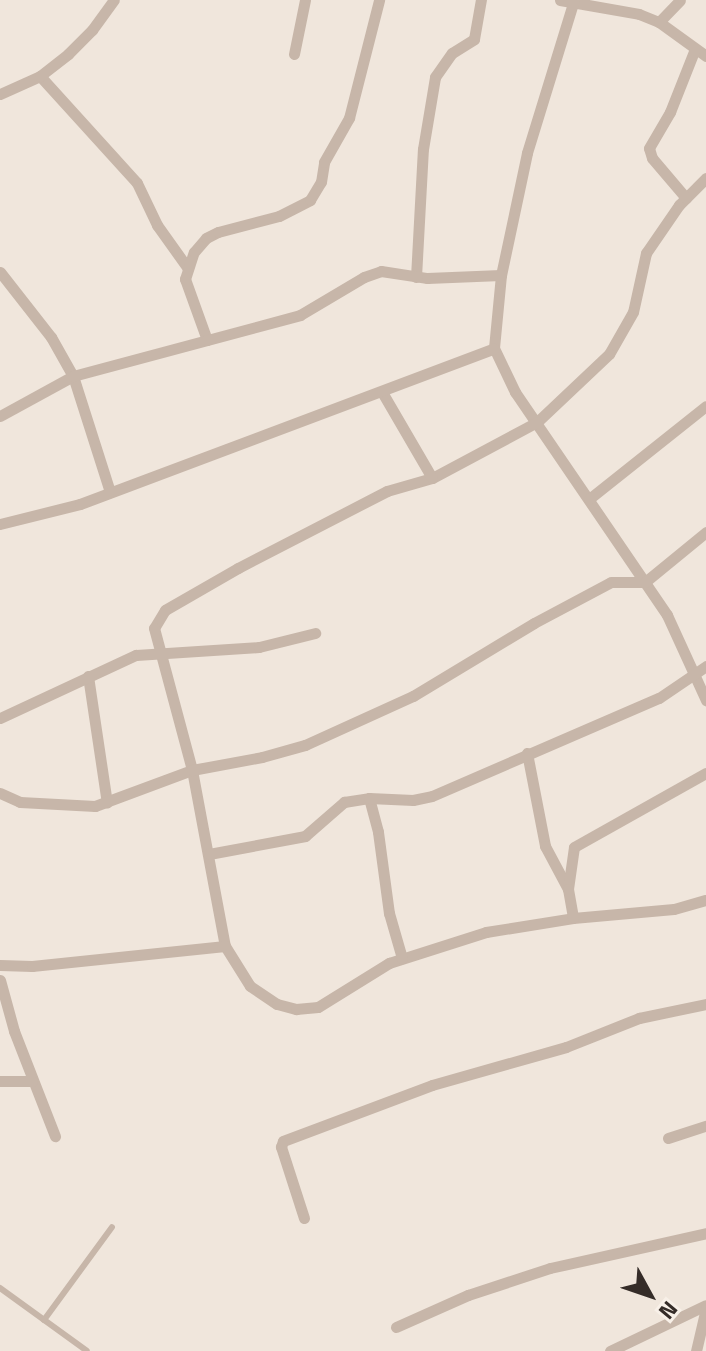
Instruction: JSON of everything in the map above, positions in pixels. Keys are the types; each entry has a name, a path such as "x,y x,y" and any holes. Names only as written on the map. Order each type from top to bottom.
{"street":[{"path":"0,94 40,76 84,38 114,0"},
{"path":"294,54 305,0"},
{"path":"187,267 206,238 300,208 317,191 324,162 349,118 379,0"},
{"path":"416,277 423,149 435,77 452,53 474,39 481,0"},
{"path":"560,0 614,7 659,22 706,56"},
{"path":"659,22 680,0"},
{"path":"573,1 527,153 501,275 494,348 503,373 667,615 706,700"},
{"path":"686,198 652,158 649,148 670,112 695,49"},
{"path":"40,76 137,183 157,225 187,267 188,295 207,340"},
{"path":"706,178 686,198 646,253 633,312 624,332 586,379 537,422 432,478 387,491 183,598 157,620 154,628 192,770 225,946 250,986 277,1004 296,1009 327,1003 368,974 402,958 486,932 573,918 674,909 706,900"},
{"path":"0,416 73,376 300,315 364,277 381,271 416,277 501,275"},
{"path":"0,272 51,337 73,376 110,492"},
{"path":"0,524 110,492 494,348"},
{"path":"382,392 432,478"},
{"path":"589,499 706,406"},
{"path":"0,793 9,800 84,807 107,803 192,770 262,757 305,745 413,696 534,623 611,582 645,582 706,532"},
{"path":"0,718 136,655 259,647 315,633"},
{"path":"209,854 305,836 314,831 337,805 369,798 413,800 432,796 659,698 706,666"},
{"path":"88,676 107,803"},
{"path":"527,753 545,846 568,889"},
{"path":"573,918 568,889 574,847 706,773"},
{"path":"369,798 378,832 389,913 402,958"},
{"path":"0,965 32,966 225,946"},
{"path":"0,980 32,1081 55,1136"},
{"path":"304,1218 281,1147 283,1141 432,1085 566,1047 639,1018 706,1004"},
{"path":"0,1081 32,1081"},
{"path":"668,1138 706,1126"},
{"path":"396,1327 468,1295 550,1268 706,1233"},
{"path":"610,1351 706,1306"},
{"path":"696,1351 706,1306"}],"lane":[{"path":"44,1320 112,1227"},
{"path":"0,1288 87,1351"}]}
